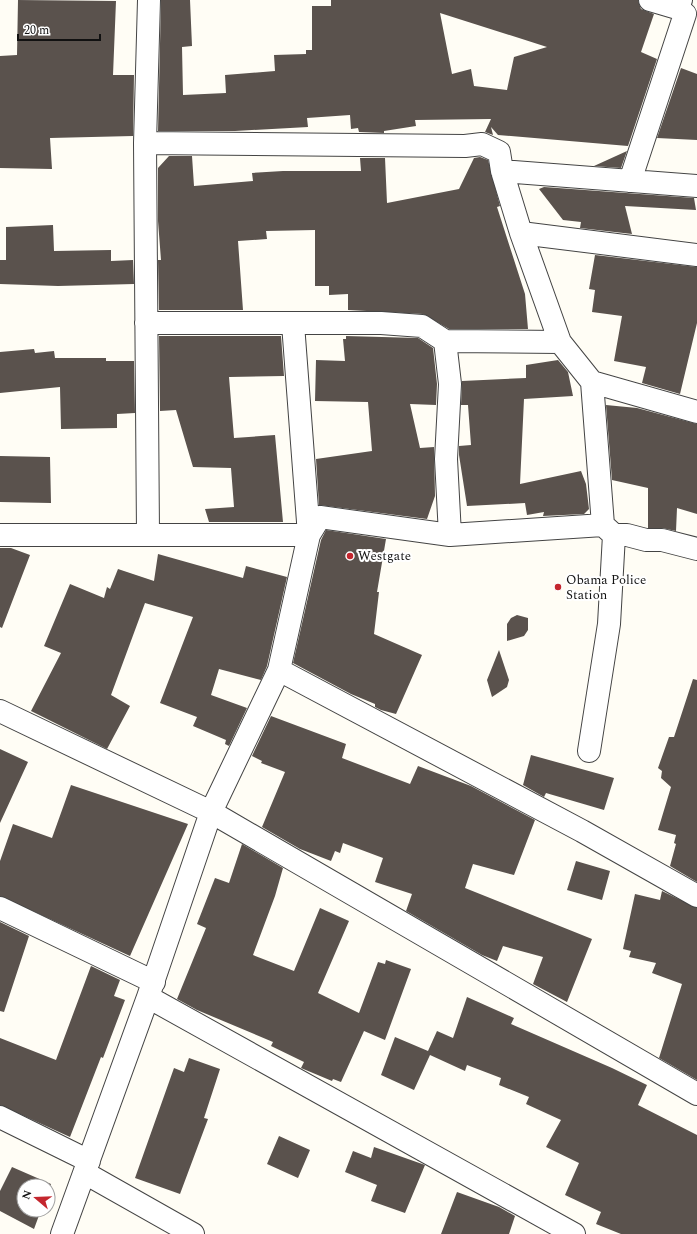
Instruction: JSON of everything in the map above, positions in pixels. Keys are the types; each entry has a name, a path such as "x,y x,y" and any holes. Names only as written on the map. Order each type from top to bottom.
{"street":[{"path":"148,534 145,143 149,0"},
{"path":"630,181 685,10 650,0"},
{"path":"145,143 464,146 482,144 499,152 502,171 521,233 560,342 592,382 608,530 609,624 589,751"},
{"path":"502,171 697,186"},
{"path":"521,233 697,255"},
{"path":"146,323 381,323 422,326 445,341 560,342"},
{"path":"62,1234 151,989 211,812 279,670 309,535 293,324"},
{"path":"445,341 450,384 446,459 450,535"},
{"path":"592,382 697,412"},
{"path":"309,535 320,518 450,535 608,530 646,540 662,540 697,549"},
{"path":"0,535 309,535"},
{"path":"279,670 575,827 697,896"},
{"path":"0,711 211,812 697,1094"},
{"path":"0,908 151,989 574,1234"},
{"path":"0,1118 87,1167 193,1234"}],"building":[{"path":"18,0 116,1 113,75 134,75 133,136 50,138 52,169 0,168 0,56 17,55"},
{"path":"161,0 190,0 192,46 182,47 183,95 226,93 225,75 275,71 274,55 306,54 306,50 312,50 312,6 331,6 331,0 638,0 641,9 654,14 641,52 657,59 628,146 498,135 491,127 493,135 485,132 491,119 415,120 416,126 384,131 384,133 359,132 358,128 351,129 350,115 307,118 308,127 235,131 158,131","holes":["440,13 547,47 514,57 507,90 474,86 471,69 452,74"]},
{"path":"681,68 697,74 697,140 657,138"},
{"path":"627,151 621,168 594,166"},
{"path":"169,156 192,156 194,186 253,181 252,173 283,171 361,171 360,158 385,158 387,203 459,189 474,158 480,157 488,160 500,206 497,207 525,294 528,329 449,329 423,314 348,310 348,294 329,295 329,286 315,286 315,230 266,231 267,239 238,241 243,310 159,310 158,260 161,260 158,221 158,168"},
{"path":"544,187 694,198 696,210 625,206 632,234 580,228 581,222 563,220 539,189"},
{"path":"53,225 54,251 111,250 111,261 133,260 134,284 58,286 0,284 0,260 6,260 6,227"},
{"path":"595,255 697,267 697,323 680,394 642,383 646,367 614,361 622,316 592,312 595,290 589,289"},
{"path":"159,336 281,336 284,376 229,377 234,438 275,435 283,522 209,522 205,509 234,507 231,468 193,467 176,410 160,411"},
{"path":"346,336 418,338 433,348 437,384 436,405 410,404 420,448 434,447 435,496 427,519 319,505 316,459 372,451 368,402 315,401 316,360 345,361 343,339 346,339"},
{"path":"34,349 35,353 54,351 55,358 106,358 106,361 134,361 135,413 117,414 117,428 61,429 60,387 0,393 0,352"},
{"path":"558,360 568,372 573,396 524,399 520,484 581,471 586,484 589,509 584,514 543,516 544,512 527,515 525,503 467,506 459,446 471,445 468,405 461,405 462,381 526,378 526,365"},
{"path":"606,405 637,408 697,424 697,514 677,508 676,531 662,528 648,528 648,488 612,480"},
{"path":"0,456 50,457 51,503 0,502"},
{"path":"326,530 386,539 377,592 379,592 374,634 422,655 396,714 381,710 375,707 375,704 351,694 293,663 321,540"},
{"path":"0,548 11,548 30,555 2,628 0,627"},
{"path":"158,554 243,578 246,566 287,577 267,666 261,680 219,669 211,695 247,708 229,746 225,744 226,740 193,726 197,717 160,703 193,617 145,603 111,695 130,706 107,749 31,711 61,653 44,646 70,584 104,598 107,587 110,589 118,569 154,581"},
{"path":"517,615 528,618 528,630 524,636 507,641 507,624 511,618"},
{"path":"499,650 509,680 507,687 492,697 487,680"},
{"path":"693,679 697,680 697,882 670,866 676,844 674,843 676,835 658,830 671,787 661,778 662,771 658,768 669,737 674,737"},
{"path":"271,716 346,744 342,758 410,784 418,766 471,786 535,820 514,875 473,864 465,888 592,939 567,1002 533,984 543,957 503,946 497,961 482,955 406,911 412,894 375,882 383,858 343,843 340,853 335,851 331,861 300,849 262,827 285,772 261,763 262,761 252,756"},
{"path":"0,749 28,762 0,823"},
{"path":"531,755 614,778 604,810 546,793 544,797 523,785"},
{"path":"71,785 188,824 130,956 0,896 0,861 13,824 52,838"},
{"path":"242,844 283,868 275,896 253,955 294,971 320,908 349,921 318,993 359,1013 378,962 385,964 386,960 411,969 385,1040 364,1031 341,1082 333,1079 332,1081 301,1068 304,1062 271,1046 273,1042 197,1010 177,999 206,928 197,924 215,878 229,883"},
{"path":"576,861 610,871 602,900 567,890"},
{"path":"662,891 697,908 697,1080 659,1058 682,984 652,973 656,963 629,957 631,951 623,949 635,894 660,900"},
{"path":"0,922 29,936 4,1012 0,1011"},
{"path":"91,966 120,980 114,996 125,1000 70,1137 0,1105 0,1038 56,1060"},
{"path":"467,997 514,1018 511,1024 647,1085 638,1105 697,1135 697,1234 621,1234 596,1224 601,1212 565,1195 579,1163 546,1147 561,1120 526,1104 529,1097 499,1085 501,1078 467,1065 465,1071 430,1055 414,1090 381,1075 395,1037 428,1051 437,1031 453,1038"},
{"path":"189,1058 220,1069 204,1118 208,1119 180,1194 135,1178 174,1068 184,1072"},
{"path":"279,1136 310,1150 298,1178 267,1164"},
{"path":"374,1147 425,1165 405,1213 371,1201 377,1185 345,1172 353,1151 371,1158"},
{"path":"12,1167 37,1178 16,1178 16,1218 38,1218 34,1229 0,1211 0,1191"},
{"path":"457,1192 499,1207 515,1216 509,1234 441,1234"}],"place":[{"name":"Westgate","path":"350,556"},
{"name":"Obama Police Station","path":"558,587"}]}
